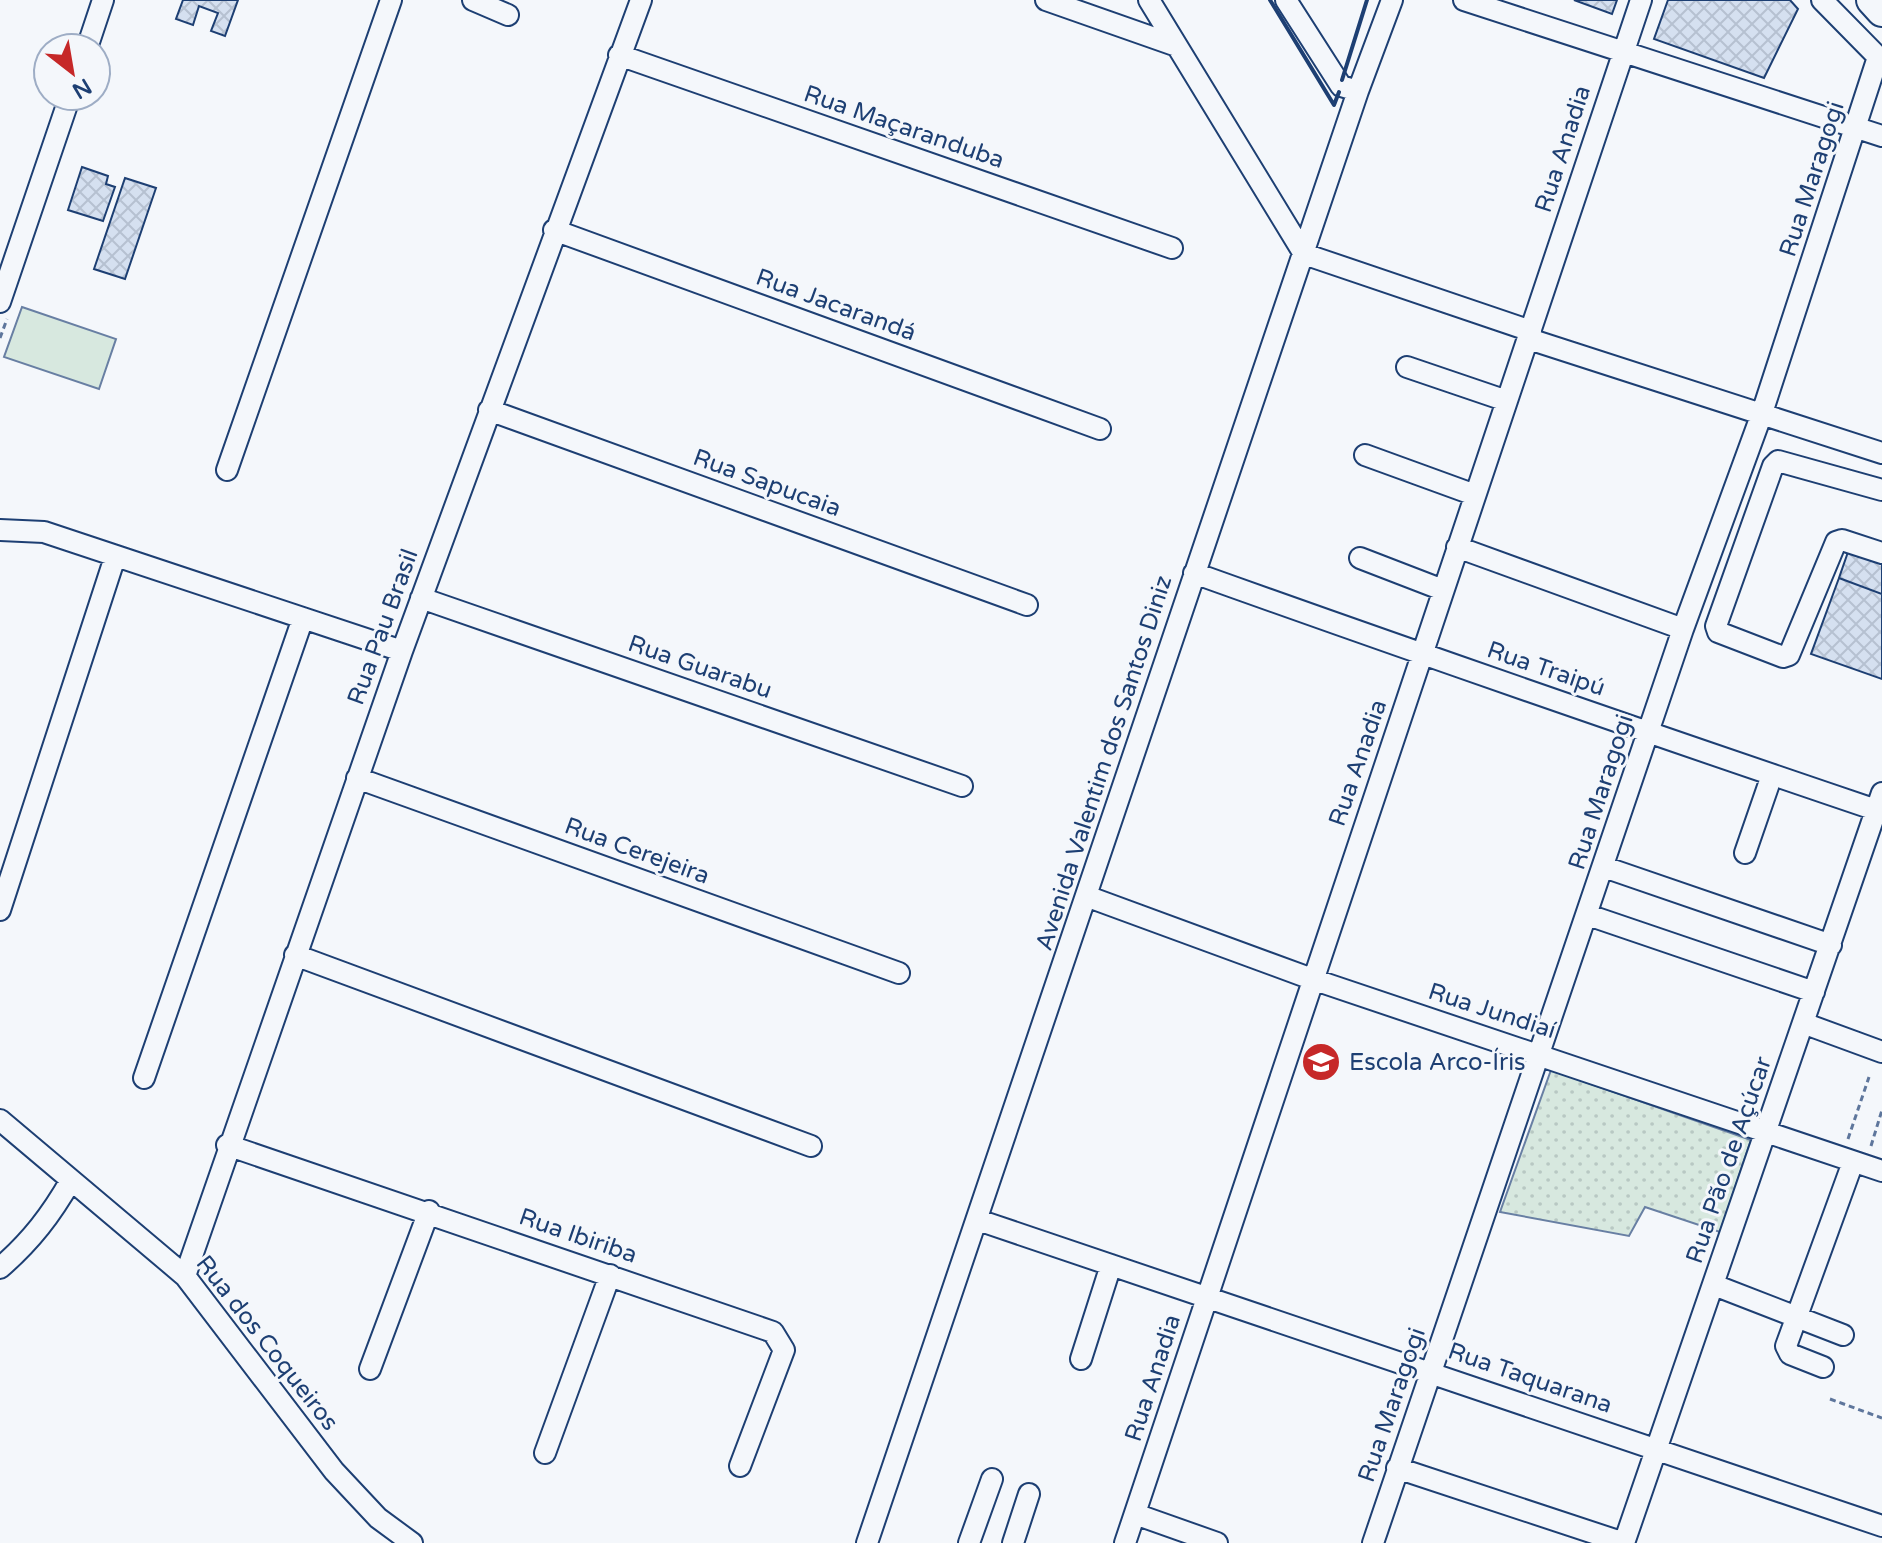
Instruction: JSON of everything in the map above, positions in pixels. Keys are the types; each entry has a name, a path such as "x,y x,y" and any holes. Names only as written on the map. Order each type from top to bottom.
{"highway":[{"path":"1872,0 1882,11"}],"street":[{"path":"92,32 103,0"},
{"path":"227,470 391,0"},
{"path":"473,0 508,15"},
{"name":"Rua Pau Brasil","path":"185,1276 227,1145 402,651 554,230 641,0"},
{"path":"1046,0 1177,46"},
{"path":"1149,0 1304,254 1761,416 1868,448 1850,478"},
{"path":"1286,0 1341,86 1358,91"},
{"name":"Avenida Valentim dos Santos Diniz","path":"869,1543 1194,573 1358,91 1392,0"},
{"path":"1464,0 1855,130 1882,136"},
{"name":"Rua Anadia","path":"1125,1543 1641,0"},
{"path":"1822,0 1880,59"},
{"path":"1145,34 1163,22"},
{"name":"Rua Maçaranduba","path":"619,55 1172,248"},
{"name":"Rua Maragogi","path":"1373,1543 1683,629 1761,416 1880,59"},
{"path":"0,302 65,112"},
{"name":"Rua Jacarandá","path":"554,230 1100,429"},
{"path":"1407,367 1507,401"},
{"name":"Rua Sapucaia","path":"489,410 1027,605"},
{"path":"1365,455 1475,495"},
{"path":"1882,490 1783,460 1773,466 1716,626 1718,632 1783,657 1789,655 1836,542 1842,540 1882,553"},
{"path":"0,530 44,532 402,651"},
{"path":"1457,547 1683,629"},
{"path":"0,910 115,557"},
{"path":"1360,558 1443,590"},
{"name":"Rua Traipú","path":"1194,573 1422,656 1506,681 1772,775 1880,805"},
{"name":"Rua Guarabu","path":"421,598 962,786"},
{"path":"144,1078 303,618"},
{"path":"1745,853 1772,775"},
{"name":"Rua Cerejeira","path":"357,778 899,973"},
{"name":"Rua Pão de Açúcar","path":"1624,1543 1880,805"},
{"path":"1604,867 1831,945"},
{"name":"Rua Jundiaí","path":"1086,896 1312,979 1767,1130 1860,1164"},
{"path":"1588,915 1814,992"},
{"path":"295,955 811,1146"},
{"path":"1803,1023 1882,1052"},
{"name":"Rua dos Coqueiros","path":"0,1120 185,1276 334,1471 378,1518 412,1543"},
{"name":"Rua Ibiriba","path":"227,1145 429,1211 773,1332 782,1342 784,1350 740,1466"},
{"path":"1823,1367 1787,1352 1797,1319 1860,1164"},
{"path":"0,1268 28,1244 49,1218 71,1180"},
{"path":"370,1369 429,1211"},
{"name":"Rua Taquarana","path":"978,1220 1882,1526"},
{"path":"1081,1359 1111,1265"},
{"path":"545,1453 610,1275"},
{"path":"1714,1285 1843,1335"},
{"path":"1397,1468 1624,1543"},
{"path":"969,1543 992,1479"},
{"path":"1013,1543 1029,1494"},
{"path":"1135,1514 1217,1543"}],"path":[{"path":"1860,1164 1869,1077"},
{"path":"1860,1164 1882,1110"},
{"path":"1830,1399 1882,1418"}],"shaded area":[{"path":"22,307 116,339 99,389 4,357"},
{"path":"1551,1070 1751,1140 1720,1232 1645,1207 1629,1236 1500,1212"}],"building":[{"path":"183,0 238,0 225,36 211,31 218,13 199,6 193,25 176,19"},
{"path":"1574,0 1617,0 1612,14"},
{"path":"1668,0 1790,0 1798,9 1764,78 1654,39"},
{"path":"82,167 108,176 106,184 115,187 103,221 68,210"},
{"path":"125,178 156,188 125,279 94,269"},
{"path":"1848,552 1882,564 1882,594 1839,578"},
{"path":"1839,578 1882,594 1882,679 1811,654"}],"wall":[{"path":"1270,0 1334,105 1339,92"},
{"path":"1342,80 1367,0"}],"place":[{"name":"Escola Arco-Íris","path":"1321,1062"}]}
